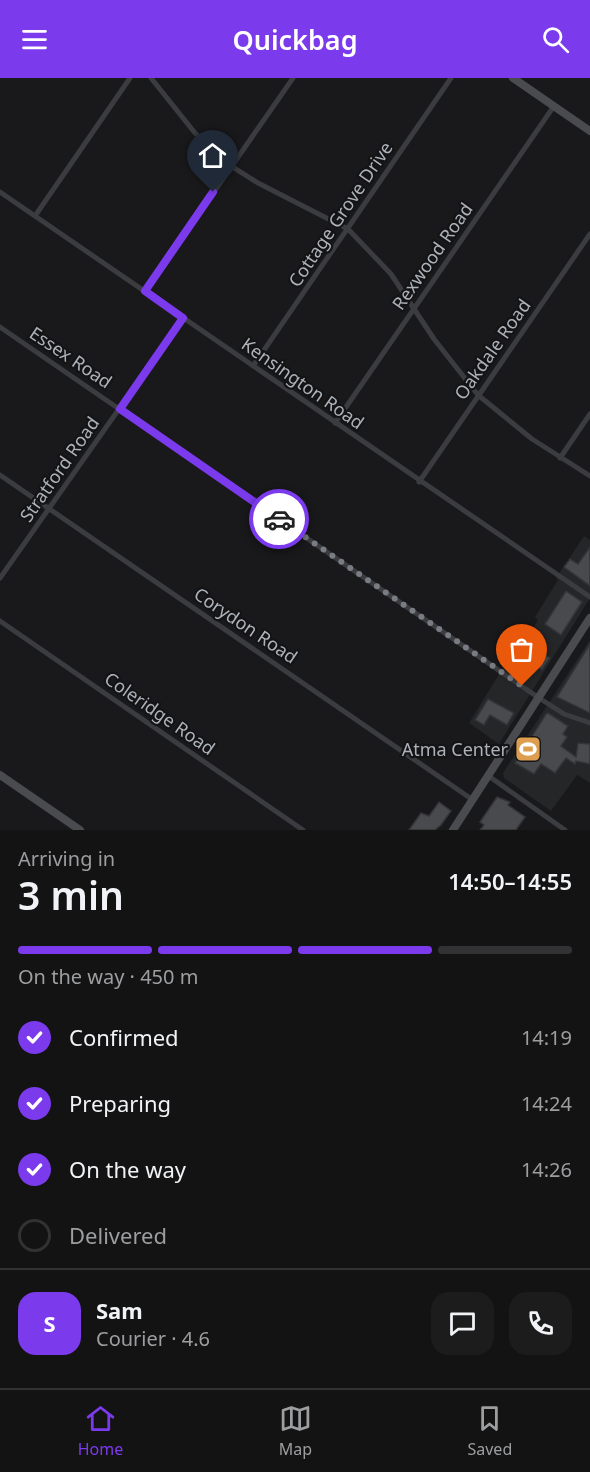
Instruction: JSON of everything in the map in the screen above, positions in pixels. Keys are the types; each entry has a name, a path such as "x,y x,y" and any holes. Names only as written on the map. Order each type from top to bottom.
{"main road":[{"path":"513,78 590,131"},
{"path":"453,830 490,777 590,618"},
{"path":"0,775 80,830"}],"street":[{"path":"35,216 130,78"},
{"path":"152,78 195,133 231,166 258,183 348,229 391,274 441,348 478,395 506,421 590,476"},
{"path":"145,291 293,78"},
{"name":"Cottage Grove Drive","path":"253,366 451,78"},
{"name":"Rexwood Road","path":"335,423 554,106"},
{"name":"Kensington Road","path":"0,192 419,482 590,597"},
{"name":"Oakdale Road","path":"419,482 590,234"},
{"name":"Stratford Road","path":"0,578 183,318"},
{"name":"Essex Road","path":"0,327 540,698 564,714 590,723"},
{"path":"560,458 590,414"},
{"name":"Corydon Road","path":"0,475 474,800"},
{"name":"Coleridge Road","path":"0,621 303,830"},
{"path":"490,777 565,830"}],"shaded area":[{"path":"584,536 590,540 590,598 499,744 469,723 503,668 507,670 538,620 535,617 558,580 556,578"},
{"path":"590,640 590,783 577,775 551,811 504,778 503,773"}],"building":[{"path":"590,547 590,586 564,567 570,559 578,564"},
{"path":"566,591 582,602 561,635 545,624"},
{"path":"530,636 540,641 535,648 550,658 542,670 529,661 533,656 522,649"},
{"path":"590,644 590,713 557,697"},
{"path":"488,699 514,713 507,725 490,715 484,725 475,720"},
{"path":"548,713 568,726 563,734 567,737 561,746 576,757 578,743 590,744 590,764 576,761 575,764 566,758 555,773 541,764 534,774 515,763"},
{"path":"497,797 510,802 508,805 525,817 516,830 480,830 484,825 480,822"},
{"path":"439,802 451,811 441,825 435,830 409,830 421,813 429,816"}],"way so far":[{"path":"279,519 522,686"}],"place":[{"name":"Atma Center","path":"528,749"}],"route":[{"path":"213,192 145,291 183,318 120,409 279,519"}]}
